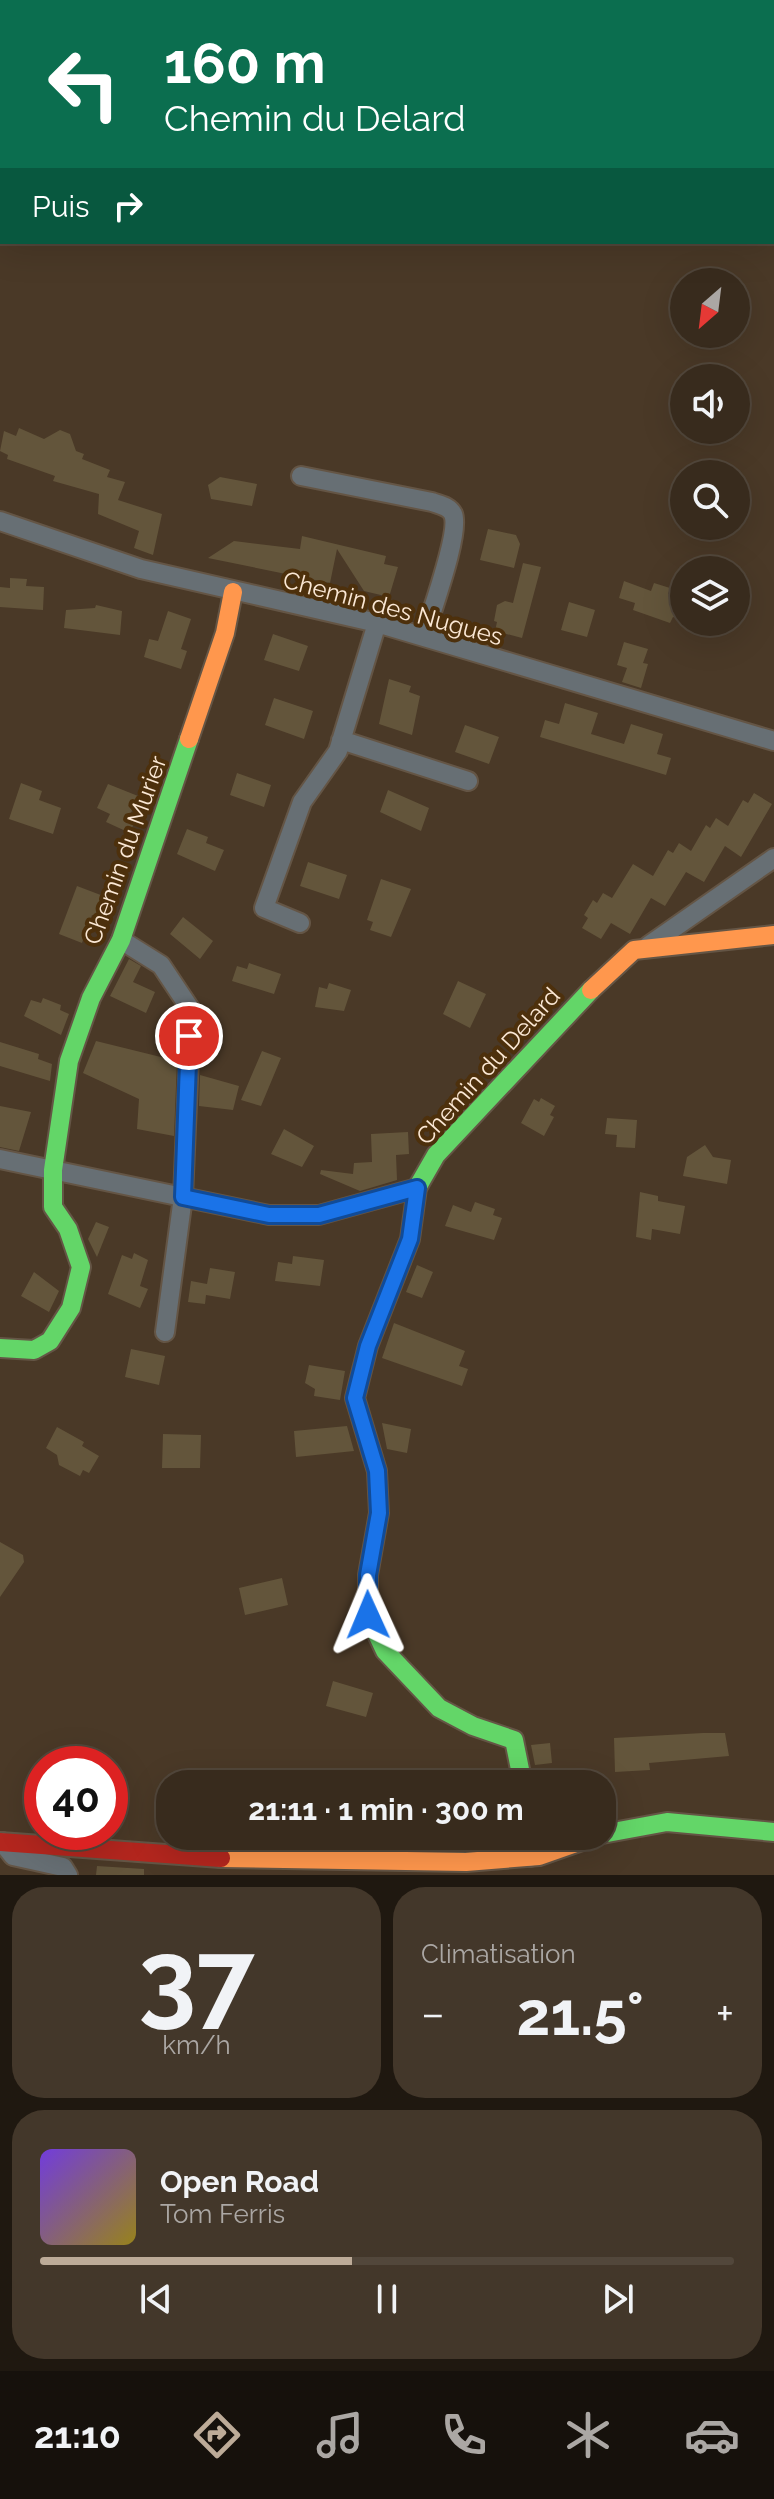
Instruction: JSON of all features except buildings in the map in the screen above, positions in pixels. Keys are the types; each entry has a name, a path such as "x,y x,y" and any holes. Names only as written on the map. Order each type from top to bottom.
{"street":[{"path":"301,476 432,502 450,509 455,517 452,536 424,637"},
{"name":"Chemin des Nugues","path":"0,521 141,569 377,623 774,741"},
{"name":"Chemin du Murier","path":"0,1348 34,1350 50,1341 71,1308 81,1267 68,1229 53,1207 53,1170 69,1061 91,998 121,940 225,633 233,592"},
{"path":"300,923 264,908 302,802 338,751 377,623"},
{"path":"341,740 468,781"},
{"path":"648,946 774,858"},
{"name":"Chemin du Delard","path":"417,1188 436,1155 570,1010 634,950 648,946 774,935"},
{"path":"121,940 161,965 191,1010 183,1197 165,1332"},
{"path":"0,1159 269,1215 319,1215 417,1188 410,1239 368,1346 355,1398 377,1471 379,1513 368,1575 368,1615 385,1651 439,1708 473,1726 514,1740 520,1770"},
{"path":"616,1829 685,1818 774,1832"},
{"path":"1,1842 190,1857 466,1862 530,1857 552,1850"},
{"path":"1,1842 13,1856 63,1867 68,1875"},
{"path":"529,1850 530,1857"}],"traffic: fast":[{"path":"0,1348 34,1350 50,1341 71,1308 81,1267 68,1229 53,1207 53,1170 69,1061 91,998 121,940 189,739"},
{"path":"520,1770 514,1740 473,1726 439,1708 385,1651 368,1615 368,1575 379,1513 377,1471 355,1398 368,1346 410,1239 417,1188 436,1155 591,990"},
{"path":"616,1831 667,1822 774,1832"}],"traffic: slow":[{"path":"189,739 225,633 233,592"},
{"path":"591,990 634,950 774,935"},
{"path":"221,1858 466,1862 539,1856 556,1850"}],"traffic: jam":[{"path":"0,1842 221,1858"}],"route":[{"path":"189,1036 183,1197 269,1215 319,1215 417,1188 410,1239 368,1346 355,1398 377,1471 379,1513 368,1575 368,1615"}]}
